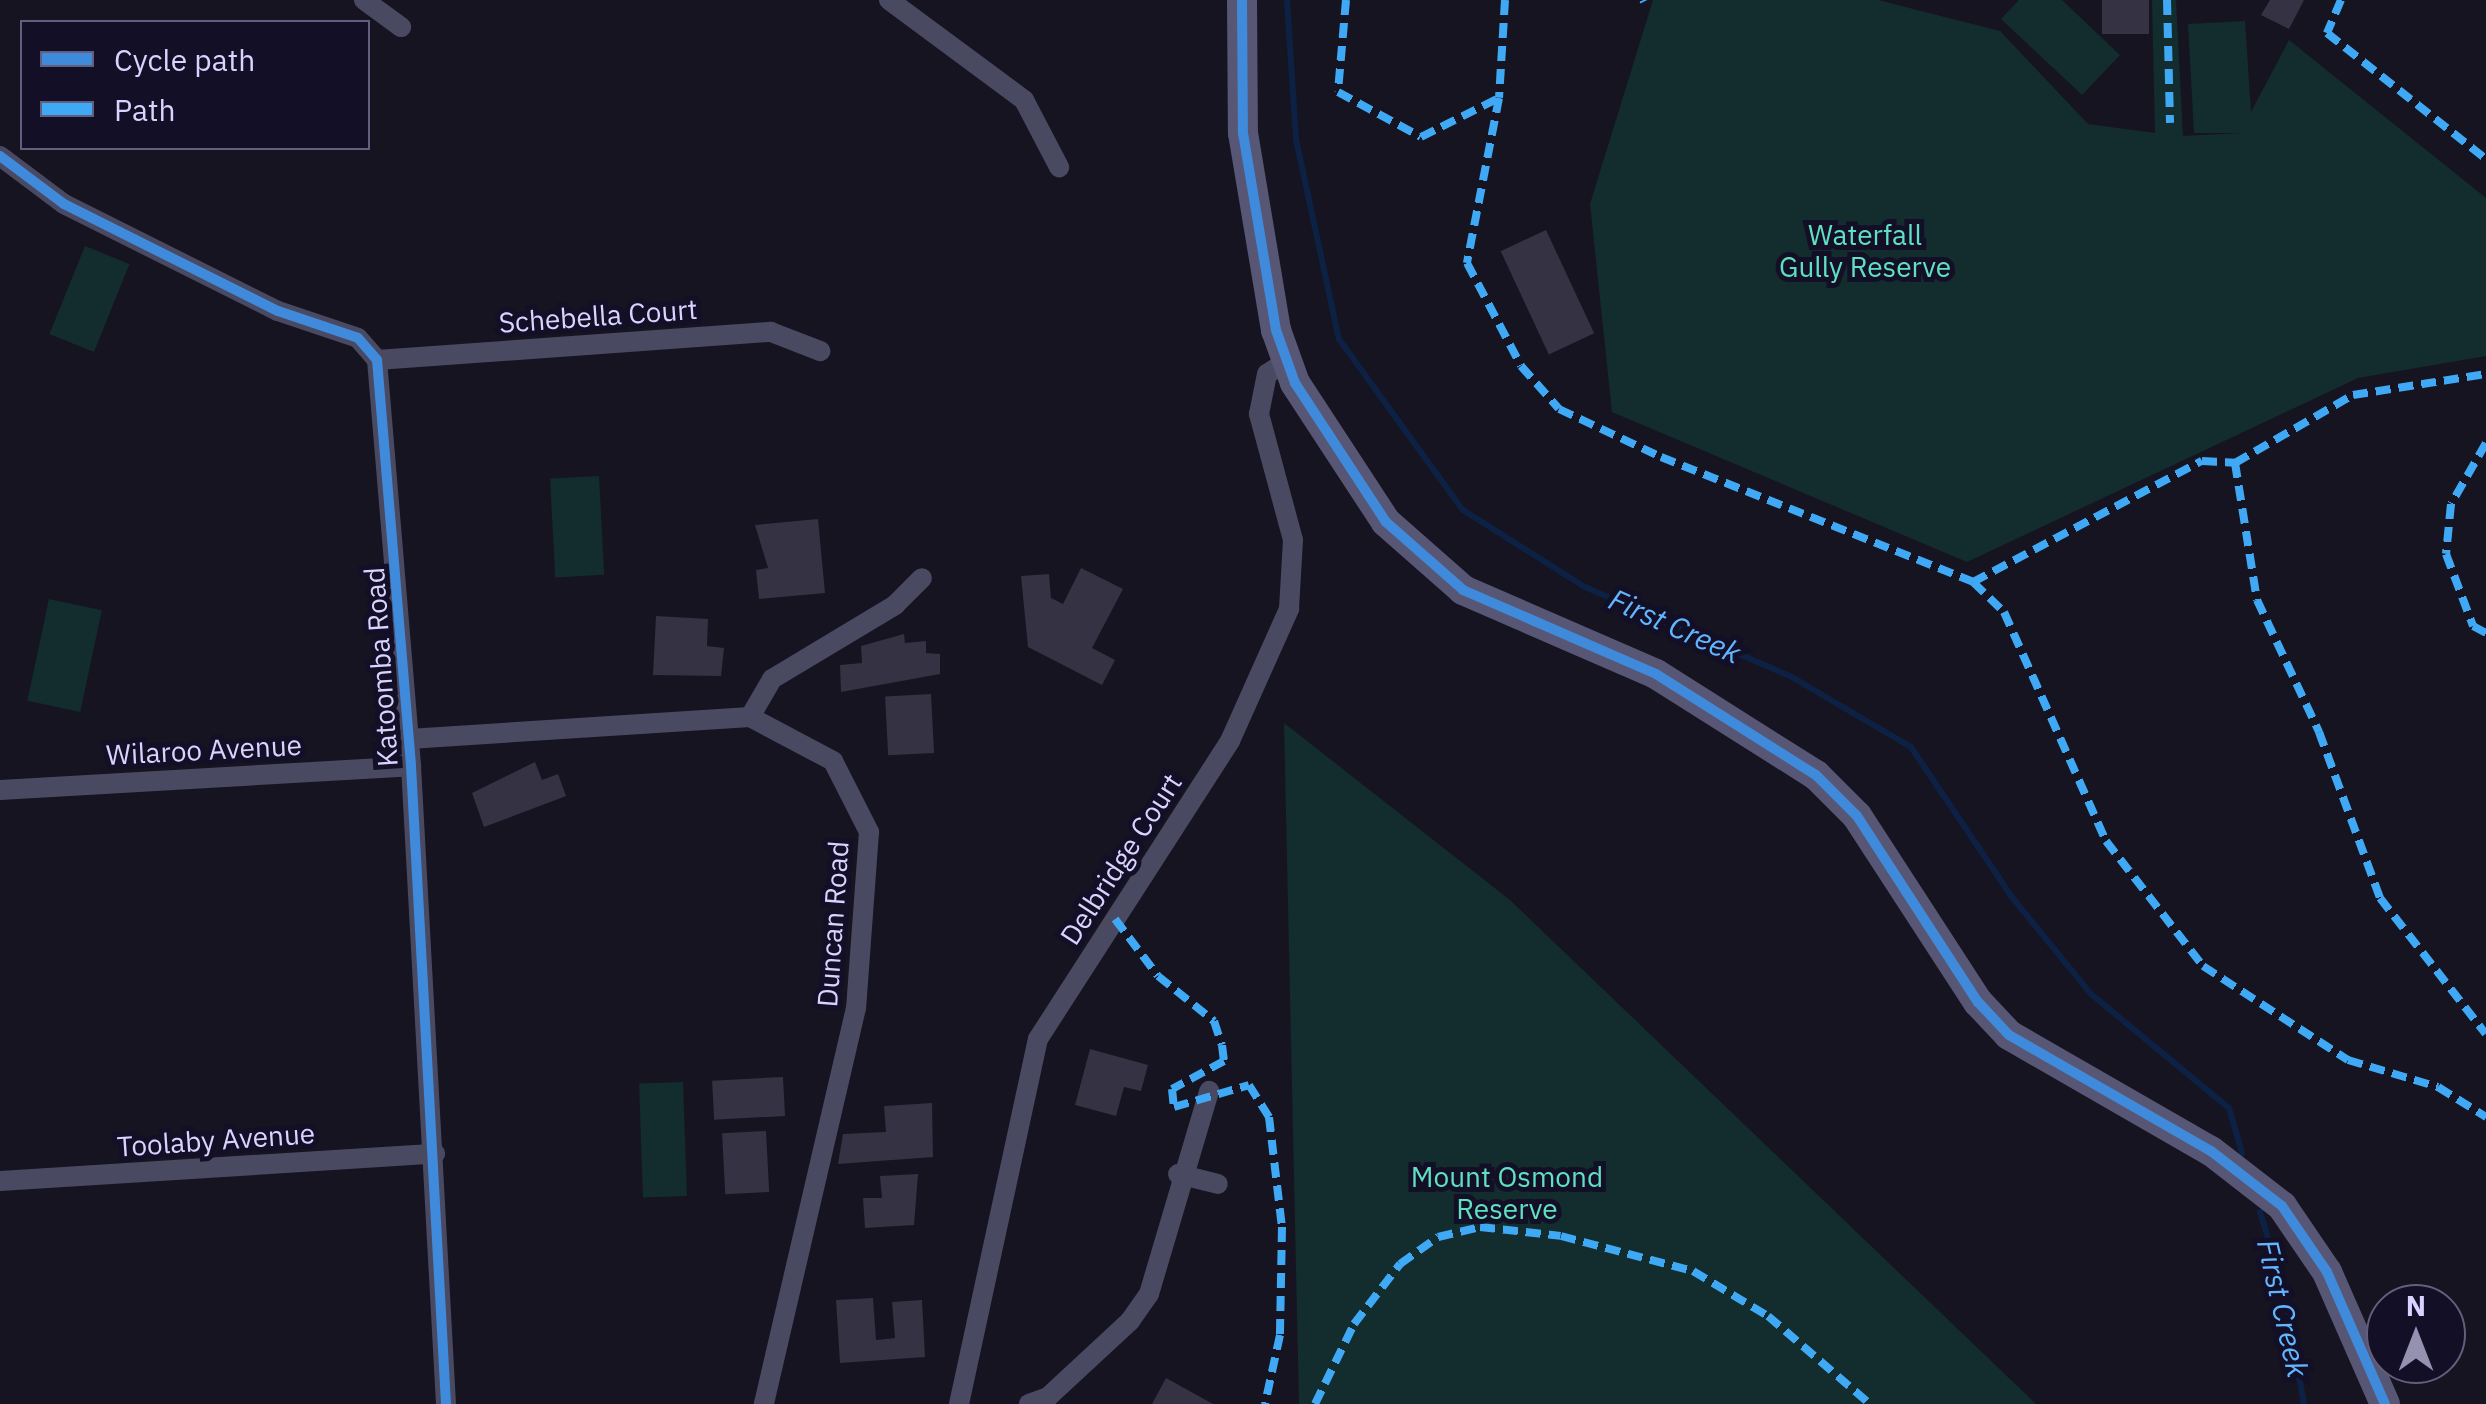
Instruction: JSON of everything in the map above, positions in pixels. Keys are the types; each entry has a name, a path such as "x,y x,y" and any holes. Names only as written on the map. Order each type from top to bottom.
{"street":[{"path":"364,0 401,28"},
{"path":"889,0 1024,100 1059,167"},
{"path":"1242,0 1243,132 1258,246 1287,361 1355,482 1430,567 1463,590 1656,674 1816,774 1856,816 1978,1002 2010,1035 2212,1151 2282,1206 2328,1272 2384,1404"},
{"path":"0,156 64,204 278,311 358,338 377,360"},
{"name":"Schebella Court","path":"377,360 771,332 820,351"},
{"name":"Katoomba Road","path":"377,360 410,738 436,1154 446,1404"},
{"name":"Delbridge Court","path":"959,1404 1038,1039 1230,741 1289,609 1293,540 1260,414 1267,374 1287,361"},
{"path":"410,738 750,717 772,679 895,604 922,578"},
{"name":"Duncan Road","path":"750,717 834,761 869,832 856,1008 764,1404"},
{"name":"Wilaroo Avenue","path":"0,790 411,766"},
{"path":"1030,1404 1103,1347 1149,1294 1178,1174 1209,1090"},
{"name":"Toolaby Avenue","path":"0,1181 436,1154"},
{"path":"1178,1174 1218,1184"}],"green space":[{"name":"Waterfall Gully Reserve","path":"1653,0 1878,0 2000,31 2088,124 2155,133 2152,0 2176,0 2183,136 2242,133 2194,133 2188,24 2245,21 2251,112 2289,40 2486,198 2486,356 2358,378 1967,562 1612,412 1590,204"},
{"path":"2019,0 2062,0 2120,55 2082,95 2001,19"},
{"path":"85,246 130,264 94,352 49,334"},
{"path":"599,476 604,575 555,577 550,479"},
{"path":"49,599 102,610 80,712 27,701"},
{"name":"Mount Osmond Reserve","path":"1284,723 1510,900 2036,1404 1299,1404"},
{"path":"683,1082 687,1196 643,1197 639,1084"}],"building":[{"path":"2102,0 2149,0 2149,34 2102,34"},
{"path":"2270,0 2304,0 2289,29 2261,15"},
{"path":"1546,230 1594,333 1549,354 1501,251"},
{"path":"818,519 825,593 759,599 756,570 768,568 755,525"},
{"path":"1081,568 1123,589 1092,648 1115,660 1102,685 1028,647 1021,576 1049,574 1051,598 1063,604"},
{"path":"656,616 708,619 707,646 724,648 721,676 653,675"},
{"path":"904,634 905,643 926,641 926,653 940,654 940,674 841,692 840,665 862,663 861,646"},
{"path":"931,694 934,753 888,755 885,696"},
{"path":"535,762 542,780 558,774 566,796 484,827 472,793"},
{"path":"1090,1049 1148,1065 1141,1091 1124,1087 1116,1116 1075,1105"},
{"path":"783,1077 785,1116 714,1120 712,1081"},
{"path":"932,1103 933,1157 838,1164 843,1134 886,1132 884,1106"},
{"path":"766,1131 769,1192 725,1194 722,1133"},
{"path":"918,1174 914,1225 865,1228 863,1198 882,1198 880,1176"},
{"path":"873,1298 876,1340 895,1338 892,1302 922,1300 925,1357 840,1363 836,1300"},
{"path":"1166,1378 1213,1404 1152,1404"}],"waterway":[{"name":"First Creek","path":"1287,0 1296,139 1339,339 1463,510 1585,587 1790,676 1911,747 2011,896 2091,994 2229,1108 2242,1153"},
{"name":"First Creek","path":"2260,1212 2286,1297 2304,1404"}],"marked path":[{"path":"1346,0 1338,92 1421,137 1499,98"},
{"path":"1505,0 1499,98 1467,263 1521,366 1559,409 1661,457 1973,582 2004,612 2106,841 2203,966 2348,1060 2438,1087 2486,1117"},
{"path":"2167,0 2170,123"},
{"path":"2341,0 2327,33 2486,159"},
{"path":"2235,463 2353,395 2486,374"},
{"path":"2486,443 2451,504 2446,554 2473,626 2486,633"},
{"path":"1973,582 2202,461 2235,463 2257,600 2319,732 2380,898 2486,1034"},
{"path":"1115,919 1158,976 1214,1021 1222,1045 1224,1061 1172,1089 1174,1107 1249,1085 1269,1117 1282,1227 1280,1335 1265,1404"},
{"path":"1315,1404 1354,1324 1400,1264 1438,1237 1480,1227 1561,1236 1693,1271 1768,1316 1870,1404"}],"cycle path":[{"path":"1242,0 1243,133 1276,330 1295,383 1386,522 1463,590 1656,674 1816,775 1857,816 1978,1002 2009,1035 2211,1151 2282,1206 2327,1272 2385,1404"},
{"path":"0,156 64,204 278,311 358,338 377,360 411,766 446,1404"}]}
